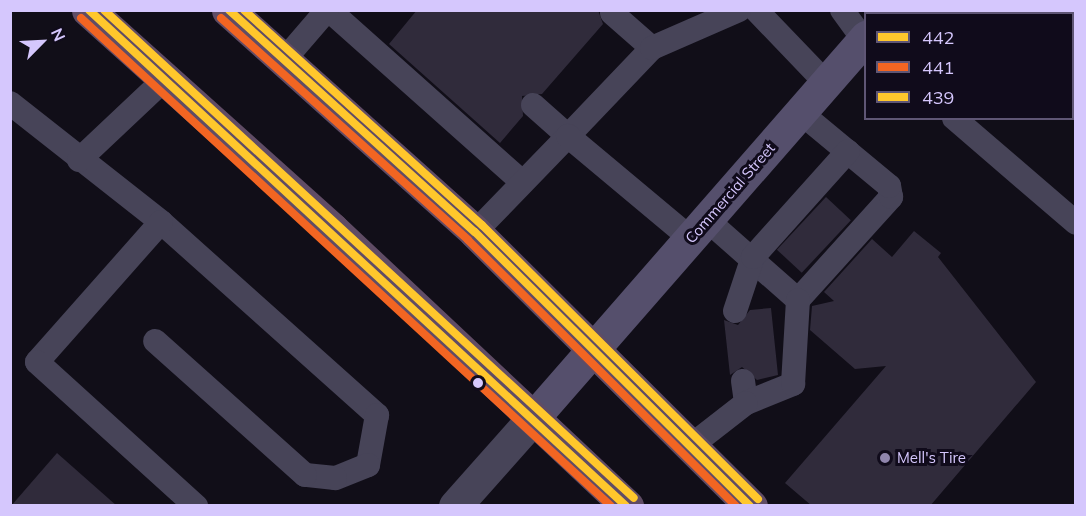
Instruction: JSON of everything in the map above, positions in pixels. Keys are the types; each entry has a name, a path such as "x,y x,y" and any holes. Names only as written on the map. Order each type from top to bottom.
{"highway":[{"path":"88,10 534,417 627,506"},
{"path":"228,10 475,232 595,348 751,506"}],"main road":[{"name":"Commercial Street","path":"534,417 864,40"}],"street":[{"path":"455,506 534,417"}],"lane":[{"path":"284,60 328,10 522,182"},
{"path":"475,232 652,48 702,17 739,10"},
{"path":"756,10 826,83"},
{"path":"842,10 864,40"},
{"path":"612,13 652,48"},
{"path":"79,160 165,79"},
{"path":"10,103 79,160 161,222 377,415 368,465 335,478 305,475 155,340"},
{"path":"533,105 568,136 698,229 753,257 798,300"},
{"path":"692,446 745,392 793,384 798,300 891,197 889,186 800,112"},
{"path":"956,120 1076,223"},
{"path":"735,311 753,257 848,151"},
{"path":"161,222 37,362 196,506"}],"building":[{"path":"417,10 598,10 603,24 542,94 522,96 523,116 500,143 389,44"},
{"path":"826,197 851,220 802,273 777,250"},
{"path":"914,231 941,253 938,257 1036,382 930,506 812,506 785,483 886,366 855,369 810,330 812,306 834,301 824,292 872,239 892,257"},
{"path":"771,308 778,375 757,380 742,367 730,375 724,320 738,325 750,310"},
{"path":"57,453 117,506 11,506"}],"transit line":[{"name":"442","path":"89,10 626,506"},
{"name":"439","path":"104,10 634,498"},
{"name":"442","path":"229,10 475,232 750,506"},
{"name":"439","path":"244,10 482,225 758,499"},
{"name":"441","path":"81,18 611,506"},
{"name":"441","path":"221,18 468,240 736,506"}],"place":[{"name":"Mell's Tire","path":"885,458"}]}
